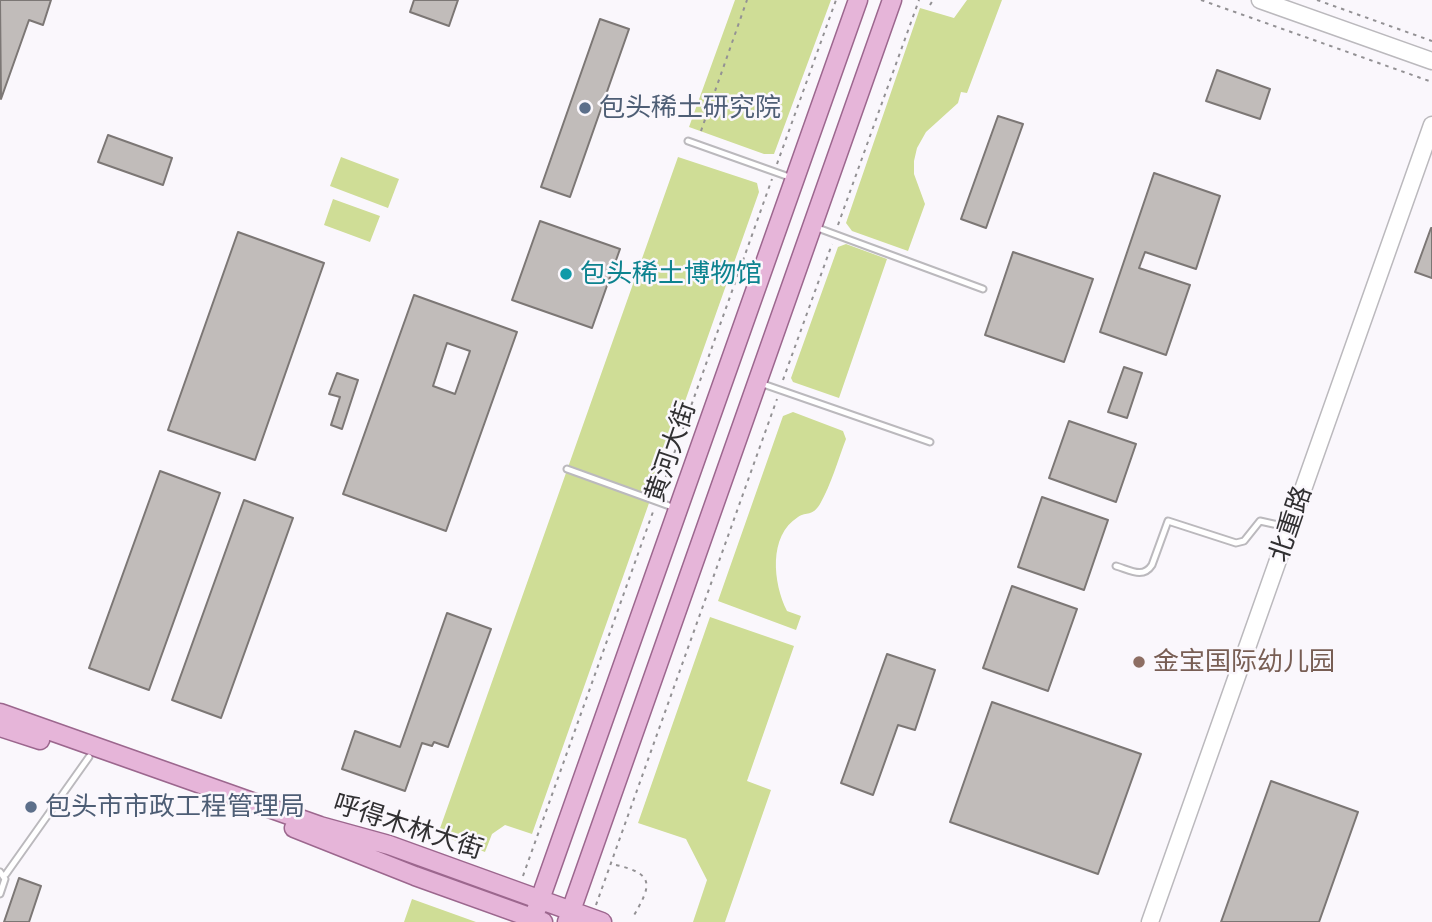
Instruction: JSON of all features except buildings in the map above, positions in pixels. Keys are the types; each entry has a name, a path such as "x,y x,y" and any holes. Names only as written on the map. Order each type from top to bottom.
{"main road":[{"name":"黄河大街","path":"536,921 540,900 858,0"},
{"path":"569,916 892,0"},
{"name":"呼得木林大街","path":"0,713 302,820 389,845 518,891 569,916 596,920"},
{"name":"呼得木林大街","path":"0,726 273,821 536,921"}],"street":[{"path":"1259,0 1432,61"},
{"name":"北重路","path":"1150,922 1432,125"}],"lane":[{"path":"688,141 795,179"},
{"path":"812,226 983,289"},
{"path":"758,382 930,442"},
{"path":"567,470 678,509"},
{"path":"1116,566 1140,574 1146,573 1152,565 1168,521 1236,543 1244,541 1260,521 1290,528"},
{"path":"0,894 5,879 3,873 89,757"}],"path":[{"path":"701,131 747,0"},
{"path":"518,891 836,0"},
{"path":"596,920 780,389 919,0"},
{"path":"930,5 933,0"},
{"path":"1202,0 1432,82"},
{"path":"1317,0 1432,41"},
{"path":"616,865 637,871 646,881 647,894 633,917"}],"green space":[{"path":"735,0 831,0 774,154 764,154 689,127"},
{"path":"967,0 1002,0 967,93 961,92 958,103 926,132 917,148 914,174 925,204 908,251 852,231 846,223 920,8 954,18"},
{"path":"341,157 399,179 388,208 330,186"},
{"path":"678,157 757,183 759,192 532,834 505,825 492,834 485,852 438,834"},
{"path":"333,199 380,216 370,242 324,225"},
{"path":"846,244 887,259 839,398 793,382 791,378 838,247"},
{"path":"793,412 843,431 846,439 820,504 814,511 801,515 788,525 778,548 776,574 782,600 787,611 801,616 796,630 718,601 783,416"},
{"path":"710,617 794,646 747,781 771,790 725,922 693,922 707,880 686,839 638,823"},
{"path":"412,899 476,922 404,922"}],"place":[{"name":"包头稀土研究院","path":"585,108"},
{"name":"包头稀土博物馆","path":"566,274"},
{"name":"金宝国际幼儿园","path":"1139,662"},
{"name":"包头市市政工程管理局","path":"31,807"}]}
